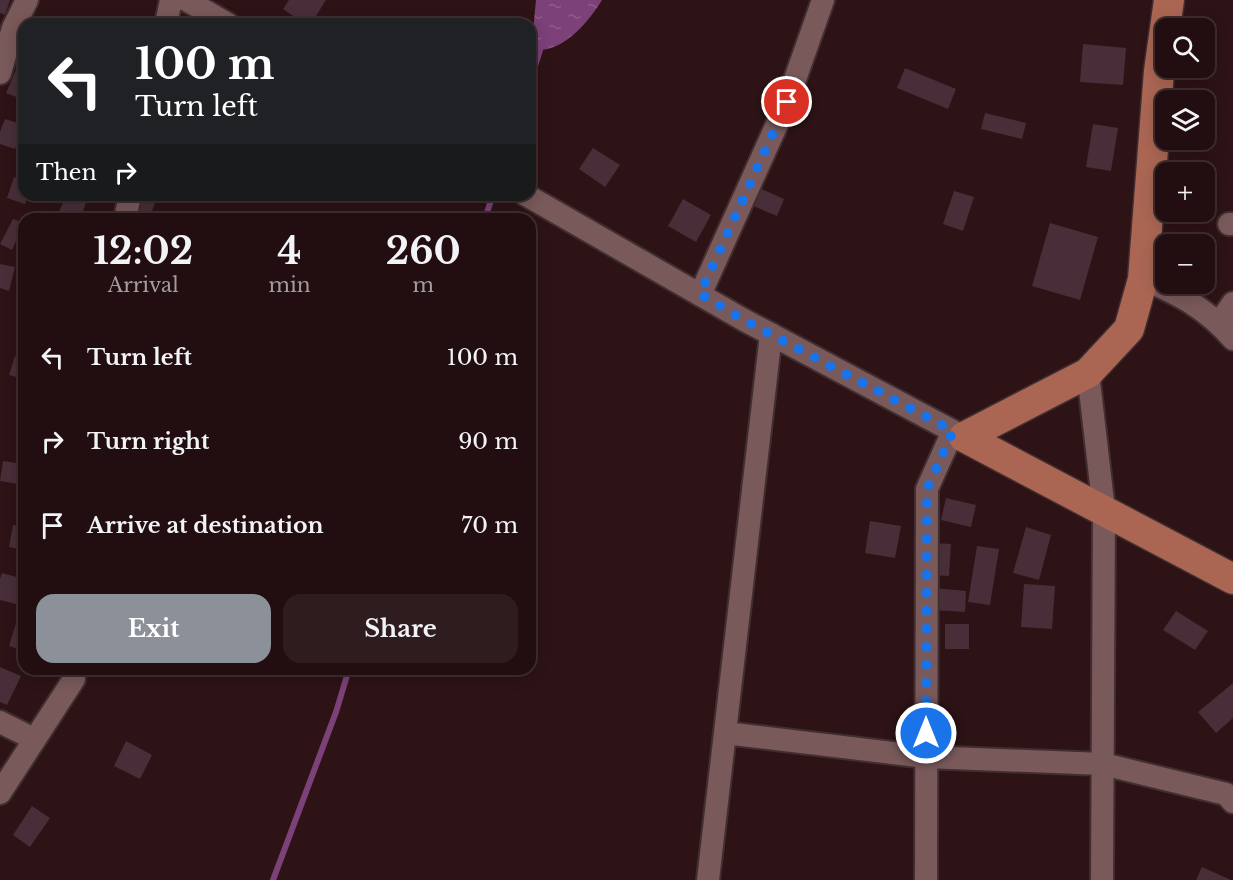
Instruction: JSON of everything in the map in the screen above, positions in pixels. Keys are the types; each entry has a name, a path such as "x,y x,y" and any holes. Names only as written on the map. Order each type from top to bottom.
{"main road":[{"path":"959,434 1088,373 1129,329 1143,279 1158,71 1169,0"},
{"path":"959,434 1233,579"}],"street":[{"path":"0,73 13,28 27,0"},
{"path":"167,18 171,0"},
{"path":"186,0 218,18"},
{"path":"700,294 787,102 823,0"},
{"path":"536,201 771,334 959,434 927,489 926,880"},
{"path":"1143,279 1185,298 1226,331 1233,303"},
{"path":"708,880 771,334"},
{"path":"1088,373 1104,510 1102,880"},
{"path":"0,794 74,679 74,675"},
{"path":"0,722 34,739"},
{"path":"725,733 926,757 1103,764 1226,794 1233,802"}],"water":[{"path":"536,0 602,0 584,25 568,39 550,48 540,50 536,46"}],"building":[{"path":"0,0 10,0 5,15 0,13"},
{"path":"289,0 326,0 315,18 296,18 283,9"},
{"path":"1083,44 1126,48 1123,85 1080,82"},
{"path":"18,65 18,98 6,93"},
{"path":"905,68 956,89 948,109 897,88"},
{"path":"985,113 1026,123 1022,139 981,129"},
{"path":"5,119 18,123 18,141 15,149 0,144 0,132"},
{"path":"1093,124 1118,128 1111,171 1086,167"},
{"path":"593,148 620,165 605,187 579,169"},
{"path":"14,177 18,179 18,201 26,201 25,204 7,198"},
{"path":"759,188 784,199 777,216 751,205"},
{"path":"954,191 974,197 963,231 943,224"},
{"path":"683,199 711,215 696,242 668,226"},
{"path":"64,201 87,201 82,213 59,213"},
{"path":"126,201 156,201 151,213 122,212"},
{"path":"13,219 18,221 18,236 12,250 0,244"},
{"path":"1050,223 1098,237 1080,300 1032,286"},
{"path":"0,264 15,267 9,291 0,288"},
{"path":"15,356 18,357 18,377 9,375"},
{"path":"3,461 18,463 18,484 0,481"},
{"path":"946,498 976,505 971,527 941,520"},
{"path":"870,521 901,526 895,558 865,553"},
{"path":"13,525 18,526 18,549 9,547"},
{"path":"1026,527 1051,535 1039,580 1013,573"},
{"path":"934,543 951,544 949,576 931,575"},
{"path":"977,546 999,549 990,605 968,602"},
{"path":"2,573 18,577 18,604 0,600"},
{"path":"1024,584 1055,586 1052,629 1021,627"},
{"path":"932,588 966,591 965,612 931,610"},
{"path":"1176,611 1208,631 1195,650 1163,630"},
{"path":"18,617 18,649 9,646"},
{"path":"945,624 969,624 969,649 945,649"},
{"path":"0,667 21,676 7,705 0,702"},
{"path":"1233,683 1233,718 1216,733 1198,712"},
{"path":"126,741 152,755 140,779 114,766"},
{"path":"32,806 50,818 30,847 13,835"},
{"path":"1202,867 1231,880 1196,880"}],"waterway":[{"path":"536,63 540,50"},
{"path":"487,213 491,201"},
{"path":"273,880 336,712 347,675"}],"route":[{"path":"787,102 700,294 744,320 953,431 927,489 926,733"}]}
